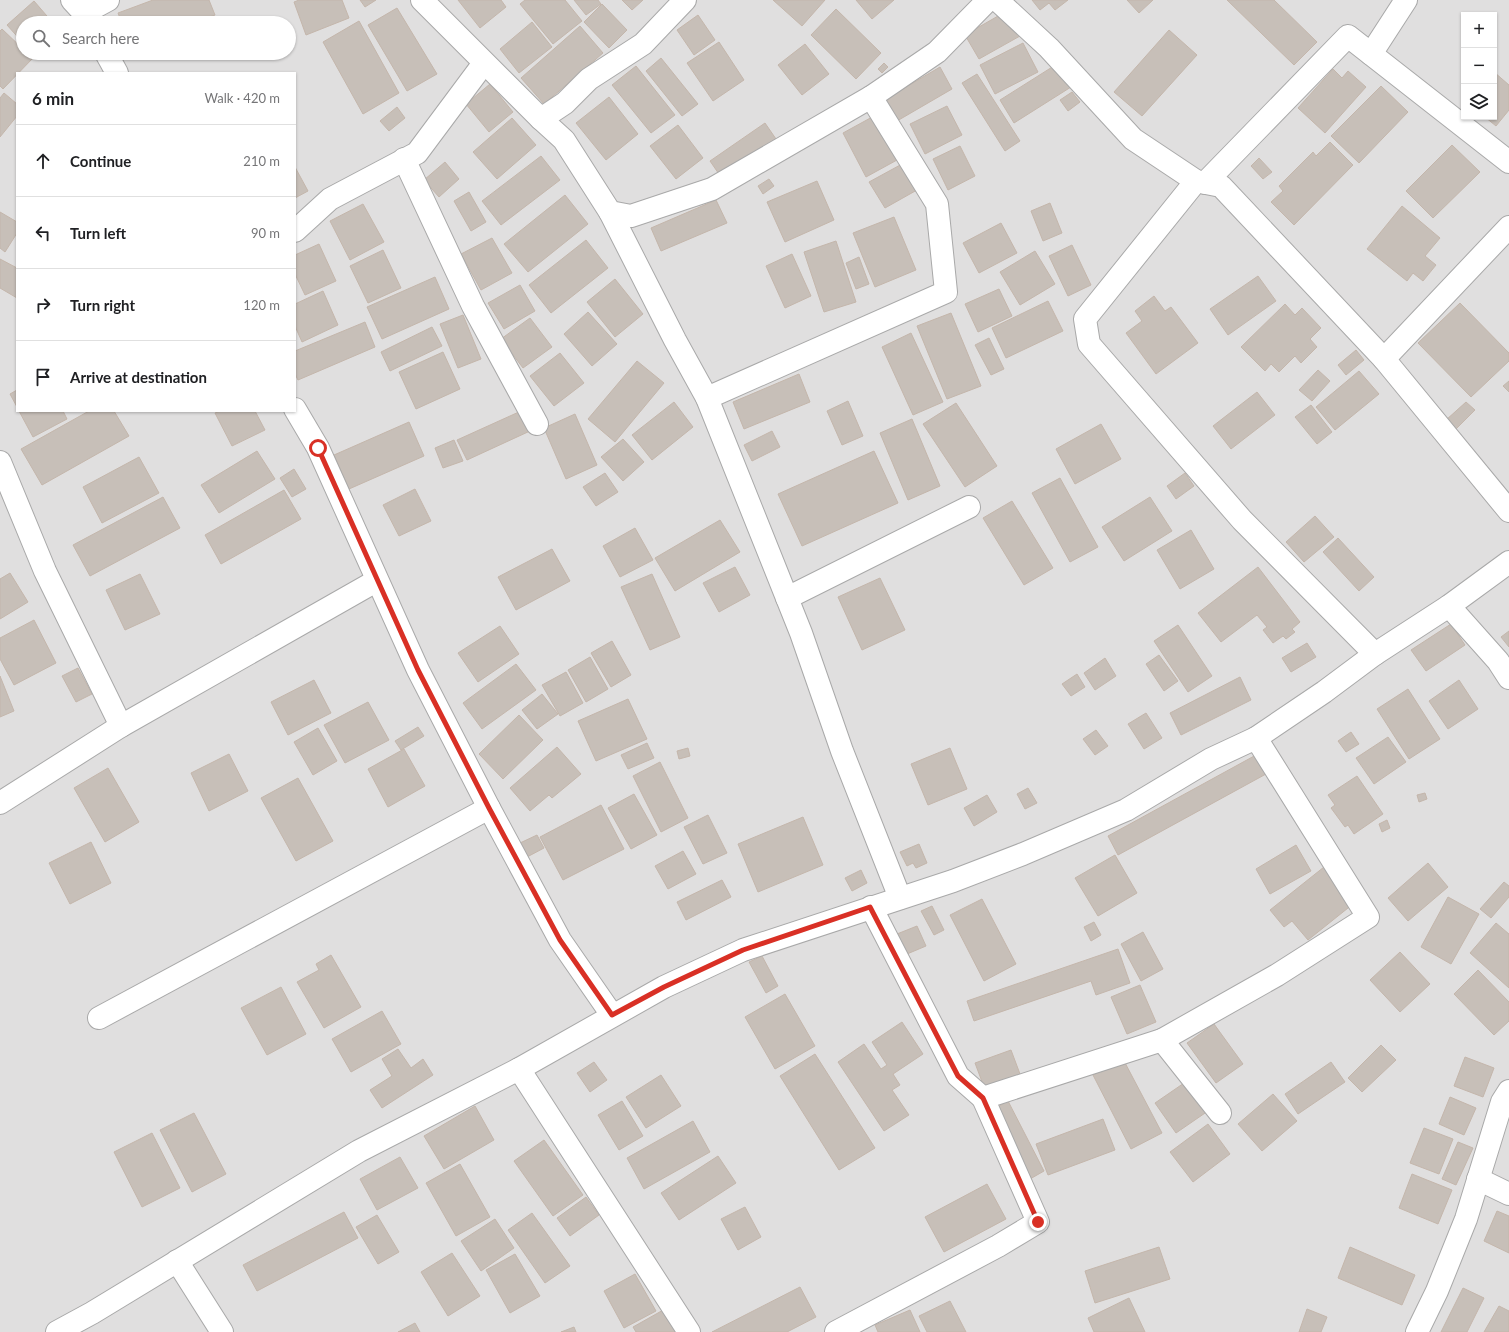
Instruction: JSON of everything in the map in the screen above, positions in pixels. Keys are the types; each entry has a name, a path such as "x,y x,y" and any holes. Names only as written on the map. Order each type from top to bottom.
{"street":[{"path":"82,12 108,0"},
{"path":"422,0 484,63 564,140 610,212 675,340 707,398 801,633 842,752 900,898"},
{"path":"541,119 565,103 589,79 643,44 685,0"},
{"path":"610,212 631,216 712,188 870,97 937,52 988,0"},
{"path":"997,0 1049,48 1133,139 1200,182 1220,186 1384,359 1509,511"},
{"path":"1371,54 1406,0"},
{"path":"1375,654 1242,520 1089,344 1085,319 1200,182 1348,36 1509,162"},
{"path":"110,60 116,72"},
{"path":"296,230 330,199 417,153 484,63"},
{"path":"707,398 946,292 937,204 870,97"},
{"path":"404,159 473,306 537,424"},
{"path":"1384,359 1509,227"},
{"path":"296,411 318,448 376,581 418,670 489,808 560,940 612,1015"},
{"path":"0,462 45,571 121,726"},
{"path":"787,598 969,507"},
{"path":"57,1332 92,1313 359,1151 519,1069 589,1031 612,1015 664,987 743,950 870,907 953,881 1023,854 1126,810 1211,759 1256,738 1324,692 1375,654 1449,606 1509,562"},
{"path":"0,803 121,726 376,581"},
{"path":"1449,606 1498,661 1509,678"},
{"path":"983,1098 1162,1040 1278,975 1368,917 1256,738"},
{"path":"99,1018 489,808"},
{"path":"836,1332 998,1246 1038,1222 983,1098 958,1076 870,907"},
{"path":"1162,1040 1220,1113"},
{"path":"519,1069 689,1332"},
{"path":"1417,1332 1437,1291 1457,1241 1502,1102 1509,1091"},
{"path":"1478,1179 1509,1194"},
{"path":"177,1261 222,1332"}],"shaded area":[{"path":"0,0 1509,0 1509,1332 0,1332"}],"building":[{"path":"153,0 209,0 215,15 119,16 118,13"},
{"path":"299,0 342,0 349,18 306,35 294,2"},
{"path":"360,0 376,0 365,7"},
{"path":"458,0 501,0 506,7 480,28"},
{"path":"525,0 565,0 582,21 553,44 520,4"},
{"path":"574,0 598,0 601,4 586,15"},
{"path":"622,0 643,0 632,10"},
{"path":"773,0 825,0 802,26"},
{"path":"856,0 894,0 872,19"},
{"path":"1032,0 1068,0 1055,10 1049,3 1040,10"},
{"path":"1127,0 1153,0 1139,13"},
{"path":"1227,0 1274,0 1317,42 1294,65"},
{"path":"34,1 47,16 17,16"},
{"path":"602,4 627,30 609,48 584,22"},
{"path":"397,8 437,74 407,91 368,25"},
{"path":"836,9 881,53 856,79 811,35"},
{"path":"1005,12 1020,36 979,59 965,35"},
{"path":"698,15 715,40 694,55 677,30"},
{"path":"16,17 16,35 7,25"},
{"path":"359,21 399,93 363,114 323,42"},
{"path":"532,22 552,47 519,73 500,49"},
{"path":"580,26 603,53 544,104 521,78"},
{"path":"2,29 16,42 16,60 31,60 19,72 16,72 16,76 3,89 0,86 0,31"},
{"path":"1169,30 1197,55 1142,116 1114,92"},
{"path":"719,42 744,80 713,101 687,63"},
{"path":"1023,43 1038,72 995,94 980,65"},
{"path":"805,44 829,74 802,95 778,65"},
{"path":"661,58 698,104 682,116 646,71"},
{"path":"884,63 888,67 882,73 878,69"},
{"path":"1057,64 1071,87 1014,123 1000,100"},
{"path":"636,66 675,115 651,133 612,85"},
{"path":"940,67 952,89 897,121 884,100"},
{"path":"1333,69 1342,78 1348,71 1366,87 1325,133 1298,108"},
{"path":"977,74 1020,141 1005,151 962,83"},
{"path":"1497,75 1509,85 1509,110 1496,126 1489,120 1497,120"},
{"path":"490,84 513,112 489,132 466,104"},
{"path":"1381,86 1408,112 1359,163 1331,136"},
{"path":"1072,92 1080,102 1068,111 1060,100"},
{"path":"4,93 16,103 16,117 0,137 0,98"},
{"path":"609,97 638,134 606,160 576,123"},
{"path":"947,106 962,135 925,154 910,124"},
{"path":"397,107 405,118 389,131 380,121"},
{"path":"874,116 897,160 866,177 843,133"},
{"path":"512,118 536,145 497,179 473,152"},
{"path":"765,123 776,139 721,177 710,161"},
{"path":"678,125 703,158 676,179 650,146"},
{"path":"1330,142 1353,165 1294,225 1271,202 1283,191 1279,186 1313,152 1316,156"},
{"path":"1452,145 1480,172 1433,218 1406,191"},
{"path":"960,146 975,176 948,190 933,159"},
{"path":"541,156 560,180 501,225 482,201"},
{"path":"1259,158 1272,172 1263,179 1251,166"},
{"path":"445,162 459,179 439,197 424,180"},
{"path":"902,164 917,190 885,208 869,182"},
{"path":"296,169 308,191 296,197"},
{"path":"769,179 774,186 763,194 758,186"},
{"path":"817,181 834,220 785,242 767,202"},
{"path":"469,192 486,222 471,231 454,201"},
{"path":"565,195 588,224 528,272 504,244"},
{"path":"716,200 727,223 661,251 651,228"},
{"path":"1050,203 1062,233 1043,241 1031,211"},
{"path":"363,204 384,242 350,260 330,221"},
{"path":"1402,206 1440,238 1425,256 1436,265 1423,281 1413,273 1407,281 1367,249"},
{"path":"0,212 16,221 16,235 5,252 0,248"},
{"path":"894,217 916,270 875,287 853,233"},
{"path":"1001,223 1017,253 979,273 963,243"},
{"path":"492,238 512,273 481,290 461,254"},
{"path":"586,240 608,268 551,313 529,285"},
{"path":"836,241 856,302 824,312 804,252"},
{"path":"319,244 336,281 305,295 296,276 296,255"},
{"path":"1072,245 1091,285 1068,296 1049,256"},
{"path":"383,250 401,288 368,303 350,266"},
{"path":"1035,251 1055,284 1020,305 1000,272"},
{"path":"792,254 811,296 785,308 766,266"},
{"path":"859,257 869,284 856,289 846,263"},
{"path":"0,259 16,267 16,297 0,288"},
{"path":"1258,276 1276,301 1228,335 1210,309"},
{"path":"435,277 449,309 382,339 367,307"},
{"path":"615,279 643,314 615,337 587,302"},
{"path":"520,285 535,311 504,329 488,303"},
{"path":"999,289 1012,316 978,332 965,304"},
{"path":"323,291 338,325 302,342 296,328 296,304"},
{"path":"1154,296 1165,311 1171,307 1198,343 1156,374 1126,333 1142,321 1135,311"},
{"path":"1048,301 1063,331 1006,358 992,328"},
{"path":"1460,303 1509,353 1509,361 1471,397 1418,343"},
{"path":"1285,304 1295,315 1302,308 1321,328 1310,339 1317,347 1301,363 1295,356 1279,372 1271,364 1265,371 1241,347"},
{"path":"588,312 617,344 592,366 564,334"},
{"path":"951,313 981,386 947,399 917,326"},
{"path":"463,315 481,359 458,368 440,324"},
{"path":"530,318 552,347 523,368 501,339"},
{"path":"365,322 375,347 298,380 296,376 296,351"},
{"path":"432,327 442,346 390,371 381,352"},
{"path":"911,333 943,402 913,415 882,347"},
{"path":"989,338 1004,369 991,375 975,345"},
{"path":"1356,350 1364,360 1346,375 1338,365"},
{"path":"443,352 460,389 416,409 399,372"},
{"path":"560,353 584,383 554,406 530,376"},
{"path":"637,361 664,383 615,442 588,419"},
{"path":"1318,370 1330,381 1312,401 1299,390"},
{"path":"1359,371 1379,394 1335,430 1316,407"},
{"path":"799,374 810,402 744,429 733,402"},
{"path":"1509,381 1509,392 1503,386"},
{"path":"16,391 16,405 10,394"},
{"path":"1257,392 1275,415 1231,449 1213,426"},
{"path":"848,401 863,436 842,445 827,411"},
{"path":"674,402 693,427 652,460 632,435"},
{"path":"1466,402 1475,410 1455,430 1446,420"},
{"path":"956,403 997,466 965,487 923,424"},
{"path":"1311,405 1332,432 1317,444 1295,417"},
{"path":"521,411 530,431 467,460 457,440"},
{"path":"20,412 64,412 67,419 33,437"},
{"path":"87,412 115,412 129,436 42,485 21,449"},
{"path":"256,412 265,430 232,446 215,413"},
{"path":"575,414 597,465 566,479 544,428"},
{"path":"912,419 940,486 908,500 880,433"},
{"path":"409,422 424,456 349,489 334,455"},
{"path":"1101,424 1121,459 1075,484 1056,449"},
{"path":"772,431 780,447 752,461 744,445"},
{"path":"623,439 644,462 623,481 601,457"},
{"path":"454,440 463,461 443,468 435,448"},
{"path":"257,451 275,479 219,513 201,485"},
{"path":"874,451 898,503 802,546 778,494"},
{"path":"139,457 159,493 102,523 83,487"},
{"path":"294,469 306,489 292,497 280,478"},
{"path":"605,473 618,492 596,506 583,487"},
{"path":"1185,473 1194,486 1176,499 1167,486"},
{"path":"1060,478 1098,547 1070,562 1032,493"},
{"path":"415,489 431,521 399,536 383,505"},
{"path":"284,490 301,519 221,564 205,535"},
{"path":"163,497 180,528 90,576 73,545"},
{"path":"1150,497 1172,531 1124,561 1102,527"},
{"path":"1012,501 1053,568 1024,585 983,518"},
{"path":"1315,516 1334,537 1304,562 1286,542"},
{"path":"720,520 740,552 675,591 655,558"},
{"path":"635,528 653,560 620,577 603,546"},
{"path":"1191,530 1214,569 1180,589 1157,550"},
{"path":"1338,538 1374,577 1359,591 1323,552"},
{"path":"552,549 570,581 516,610 498,577"},
{"path":"735,567 750,595 719,612 703,583"},
{"path":"1258,567 1300,622 1292,629 1295,632 1286,639 1283,636 1273,643 1263,630 1267,627 1257,615 1221,642 1198,613"},
{"path":"10,573 28,602 0,619 0,579"},
{"path":"140,574 160,614 125,630 106,590"},
{"path":"652,574 680,637 650,650 621,587"},
{"path":"880,578 905,630 862,650 838,597"},
{"path":"34,620 56,663 14,685 0,659 0,638"},
{"path":"1451,624 1465,645 1426,671 1411,650"},
{"path":"1178,625 1212,676 1188,692 1154,641"},
{"path":"500,626 519,654 478,682 458,653"},
{"path":"1509,631 1509,647 1501,637"},
{"path":"612,641 631,675 611,687 591,653"},
{"path":"1307,643 1316,657 1291,672 1282,658"},
{"path":"1159,655 1178,681 1164,691 1146,664"},
{"path":"590,657 608,689 586,702 568,670"},
{"path":"1105,658 1116,676 1095,690 1084,673"},
{"path":"516,664 536,690 482,729 463,703"},
{"path":"78,668 92,694 76,702 62,676"},
{"path":"566,672 583,703 560,716 542,685"},
{"path":"1077,674 1085,687 1071,696 1062,684"},
{"path":"0,676 14,711 0,717"},
{"path":"1240,677 1251,700 1181,735 1170,713"},
{"path":"314,680 331,713 288,735 271,702"},
{"path":"1459,680 1478,709 1448,729 1429,701"},
{"path":"1408,689 1440,739 1409,759 1377,709"},
{"path":"542,694 558,714 537,729 522,710"},
{"path":"628,699 647,739 596,761 578,721"},
{"path":"368,702 389,740 345,763 324,725"},
{"path":"1146,713 1162,738 1144,749 1128,724"},
{"path":"519,715 543,740 503,779 479,754"},
{"path":"418,727 424,736 401,750 395,741"},
{"path":"318,728 337,761 313,775 294,742"},
{"path":"1096,730 1108,746 1095,755 1083,739"},
{"path":"1351,732 1359,744 1346,752 1338,741"},
{"path":"1388,737 1406,762 1374,784 1356,758"},
{"path":"647,743 654,758 628,769 621,755"},
{"path":"557,747 581,774 552,798 549,795 530,811 510,788"},
{"path":"688,748 690,756 679,759 677,751"},
{"path":"950,748 967,789 928,805 911,764"},
{"path":"404,749 425,786 388,807 368,769"},
{"path":"229,754 248,791 209,811 191,773"},
{"path":"1256,755 1266,774 1118,855 1108,836"},
{"path":"660,762 688,818 661,832 633,776"},
{"path":"108,768 139,822 105,842 74,788"},
{"path":"1357,776 1383,814 1354,834 1348,825 1345,827 1331,808 1335,805 1328,795"},
{"path":"298,778 333,841 296,861 261,798"},
{"path":"1028,788 1037,803 1025,809 1017,794"},
{"path":"1425,793 1427,799 1419,802 1417,795"},
{"path":"634,794 657,835 631,849 608,808"},
{"path":"987,795 997,812 974,826 964,808"},
{"path":"601,805 624,849 563,880 540,837"},
{"path":"708,815 727,853 703,864 684,827"},
{"path":"803,817 823,865 758,892 738,844"},
{"path":"1387,820 1390,828 1382,832 1379,824"},
{"path":"537,835 544,848 527,857 520,843"},
{"path":"91,842 111,883 70,904 49,863"},
{"path":"919,844 927,863 916,868 913,863 907,866 900,852"},
{"path":"1296,845 1311,871 1270,894 1256,869"},
{"path":"683,851 696,874 668,889 655,866"},
{"path":"1115,855 1137,893 1098,916 1075,878"},
{"path":"1428,863 1448,887 1408,921 1388,898"},
{"path":"1324,867 1353,904 1308,940 1292,921 1284,927 1270,910"},
{"path":"861,870 867,883 852,891 845,878"},
{"path":"722,880 731,897 686,920 677,902"},
{"path":"1504,882 1509,886 1509,897 1491,918 1480,909"},
{"path":"1448,897 1479,914 1451,964 1421,947"},
{"path":"982,899 1016,964 984,981 950,915"},
{"path":"932,906 944,930 934,935 921,911"},
{"path":"1094,922 1101,935 1091,941 1084,927"},
{"path":"1496,923 1509,934 1509,988 1470,953"},
{"path":"917,926 926,946 907,954 897,934"},
{"path":"1143,932 1163,969 1141,981 1121,944"},
{"path":"1118,949 1130,983 1096,995 1091,981 974,1021 967,1001"},
{"path":"1400,952 1430,984 1400,1012 1370,980"},
{"path":"331,955 361,1007 324,1028 297,982 319,970 316,964"},
{"path":"762,956 778,986 766,993 749,962"},
{"path":"1478,970 1509,1002 1509,1021 1494,1035 1454,994"},
{"path":"1140,985 1156,1022 1127,1034 1111,997"},
{"path":"281,987 306,1034 267,1055 241,1008"},
{"path":"785,994 815,1046 775,1069 745,1017"},
{"path":"382,1011 401,1044 351,1072 332,1039"},
{"path":"902,1022 923,1054 893,1074 900,1085 892,1090 909,1115 884,1131 838,1062 864,1044 881,1069 887,1065 872,1042"},
{"path":"1214,1024 1243,1064 1216,1083 1187,1043"},
{"path":"1381,1045 1396,1060 1362,1092 1348,1078"},
{"path":"398,1049 411,1068 423,1059 433,1075 382,1108 370,1090 392,1076 382,1059"},
{"path":"1011,1050 1020,1074 984,1087 975,1063"},
{"path":"815,1054 875,1148 839,1170 780,1076"},
{"path":"1465,1057 1494,1068 1483,1097 1454,1086"},
{"path":"1123,1059 1162,1133 1131,1149 1093,1075"},
{"path":"594,1062 607,1080 590,1092 577,1073"},
{"path":"1331,1062 1345,1082 1298,1114 1285,1094"},
{"path":"661,1075 681,1106 646,1128 626,1097"},
{"path":"1187,1081 1208,1111 1176,1133 1155,1103"},
{"path":"1273,1094 1297,1121 1262,1151 1238,1124"},
{"path":"1450,1097 1476,1108 1464,1135 1439,1124"},
{"path":"622,1101 643,1136 619,1150 598,1115"},
{"path":"1008,1101 1044,1171 1030,1179 994,1109"},
{"path":"475,1106 494,1140 444,1169 424,1136"},
{"path":"194,1113 226,1174 192,1192 160,1130"},
{"path":"1103,1119 1115,1150 1048,1175 1036,1144"},
{"path":"693,1121 710,1152 644,1189 627,1158"},
{"path":"1208,1124 1230,1154 1193,1182 1170,1152"},
{"path":"1424,1128 1453,1139 1439,1174 1410,1163"},
{"path":"152,1133 180,1188 142,1207 114,1152"},
{"path":"544,1140 583,1195 553,1216 514,1161"},
{"path":"1458,1142 1473,1148 1456,1185 1442,1179"},
{"path":"718,1156 736,1183 679,1220 661,1193"},
{"path":"400,1157 418,1188 377,1210 360,1179"},
{"path":"460,1164 490,1217 456,1236 426,1183"},
{"path":"1412,1174 1452,1190 1438,1224 1399,1208"},
{"path":"987,1184 1006,1219 944,1252 925,1217"},
{"path":"586,1197 599,1215 570,1236 557,1218"},
{"path":"745,1207 761,1237 738,1250 721,1219"},
{"path":"1497,1211 1509,1216 1509,1253 1484,1241"},
{"path":"344,1212 358,1238 257,1291 243,1265"},
{"path":"532,1213 570,1266 545,1283 508,1230"},
{"path":"377,1215 399,1252 378,1264 356,1227"},
{"path":"495,1219 514,1248 481,1271 461,1241"},
{"path":"1159,1247 1170,1279 1095,1303 1085,1271"},
{"path":"1350,1247 1415,1275 1402,1305 1338,1278"},
{"path":"452,1253 480,1296 448,1316 421,1272"},
{"path":"515,1254 540,1296 510,1313 486,1270"},
{"path":"635,1274 656,1311 624,1328 604,1291"},
{"path":"800,1287 816,1317 787,1332 712,1332"},
{"path":"1463,1288 1484,1298 1467,1332 1441,1332"},
{"path":"1129,1298 1145,1332 1094,1332 1088,1318"},
{"path":"950,1301 966,1332 927,1332 919,1316"},
{"path":"1499,1306 1509,1311 1509,1332 1484,1332"},
{"path":"665,1309 678,1332 636,1332 633,1327"},
{"path":"1307,1309 1327,1317 1321,1332 1299,1332"},
{"path":"910,1310 920,1332 878,1332 875,1325"},
{"path":"415,1323 420,1332 398,1332"},
{"path":"574,1327 576,1332 561,1332"}],"route":[{"path":"318,448 376,581 418,670 489,808 560,940 612,1015 664,987 743,950 870,907 958,1076 983,1098 1038,1222"}]}
